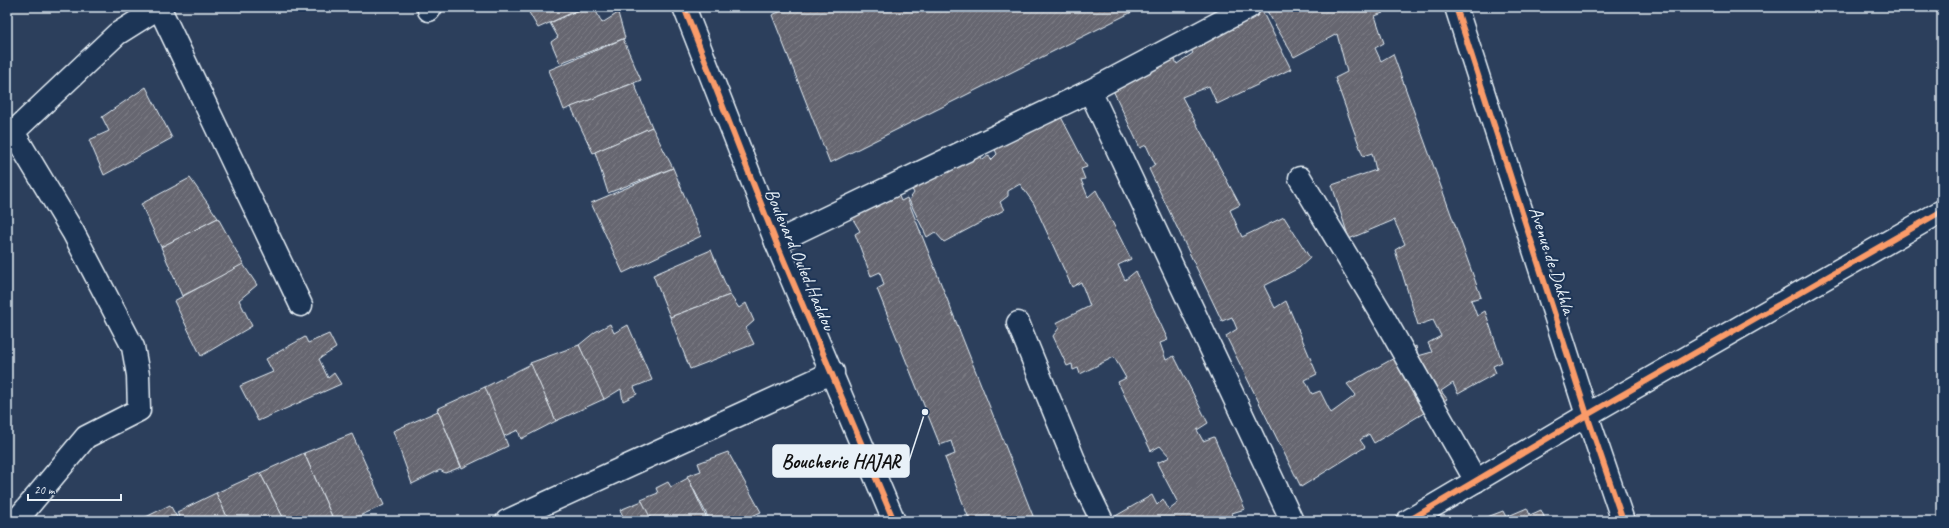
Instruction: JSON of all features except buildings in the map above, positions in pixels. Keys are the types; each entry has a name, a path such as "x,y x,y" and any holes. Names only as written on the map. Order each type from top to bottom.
{"street":[{"path":"16,521 86,437 139,410 138,375 133,347 73,232 10,135 117,34 159,7 301,305"},
{"name":"Boulevard Ouled Haddou","path":"684,7 776,242 833,372 894,521"},
{"path":"776,242 1090,91 1250,7"},
{"name":"Avenue de Dakhla","path":"1456,7 1587,415 1623,521"},
{"path":"1090,91 1292,521"},
{"path":"1300,178 1380,312 1476,481"},
{"path":"1408,521 1587,415 1942,211"},
{"path":"1018,323 1083,482 1102,521"},
{"path":"507,521 833,372"}],"cycle path":[{"path":"684,7 776,242 894,521"},
{"path":"1456,7 1587,415 1623,521"},
{"path":"1408,521 1587,415 1942,211"}],"place":[{"name":"Boucherie HAJAR","path":"925,412"}]}
